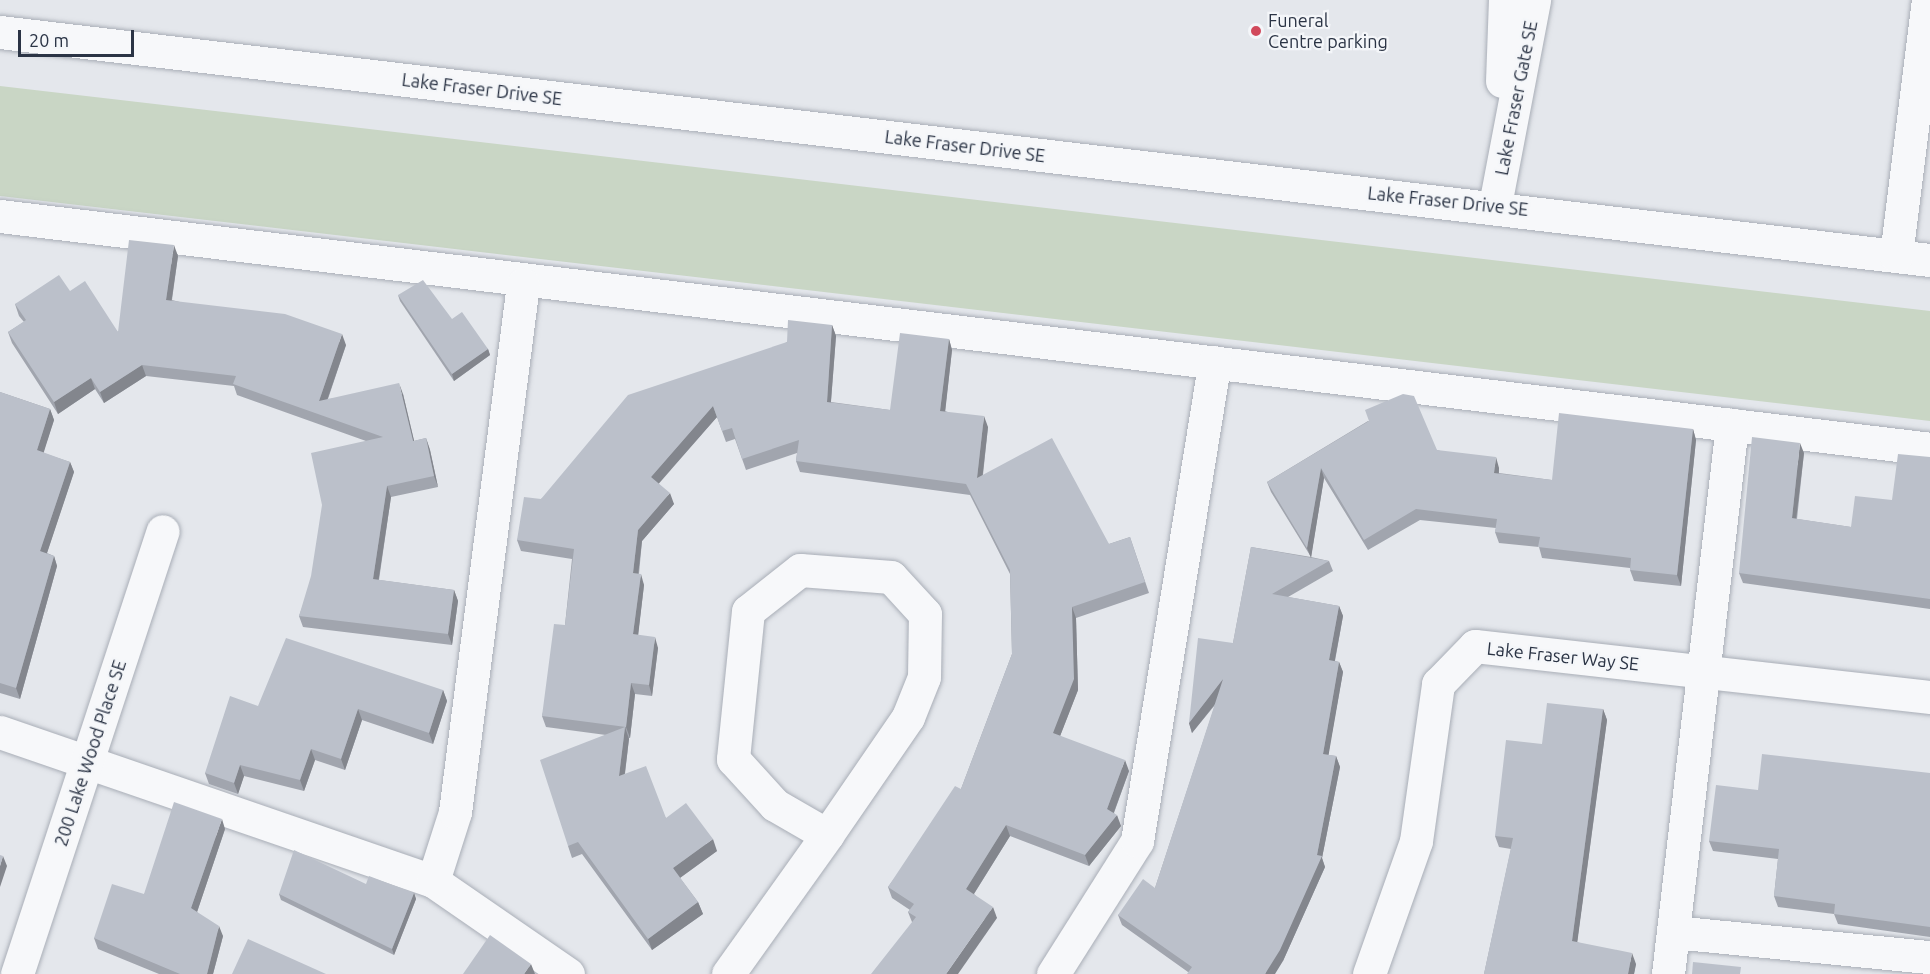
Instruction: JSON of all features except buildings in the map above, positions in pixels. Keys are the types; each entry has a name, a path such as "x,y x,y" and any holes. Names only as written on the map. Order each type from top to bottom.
{"street":[{"name":"Lake Fraser Gate SE","path":"1495,205 1505,0"},
{"name":"Lake Fraser Gate SE","path":"1495,205 1534,0"},
{"path":"1896,256 1928,0"},
{"name":"Lake Fraser Drive SE","path":"0,32 1495,205 1930,260"},
{"path":"0,216 524,284 1215,362 1930,449"},
{"path":"433,881 455,812 524,284"},
{"path":"1053,974 1137,841 1215,362"},
{"path":"1668,974 1701,671 1732,425"},
{"name":"200 Lake Wood Place SE","path":"17,974 163,531"},
{"path":"728,974 827,835 908,717 924,677 925,614 891,577 800,570 748,611 733,759 775,805 827,835"},
{"name":"Lake Fraser Way SE","path":"1369,974 1416,841 1438,684 1475,646 1930,697"},
{"path":"0,732 433,881 568,974"},
{"path":"1673,933 1930,957"}],"green space":[{"path":"0,86 1930,311 1930,421 0,196"}],"place":[{"name":"Funeral Centre parking","path":"1256,31"}]}
